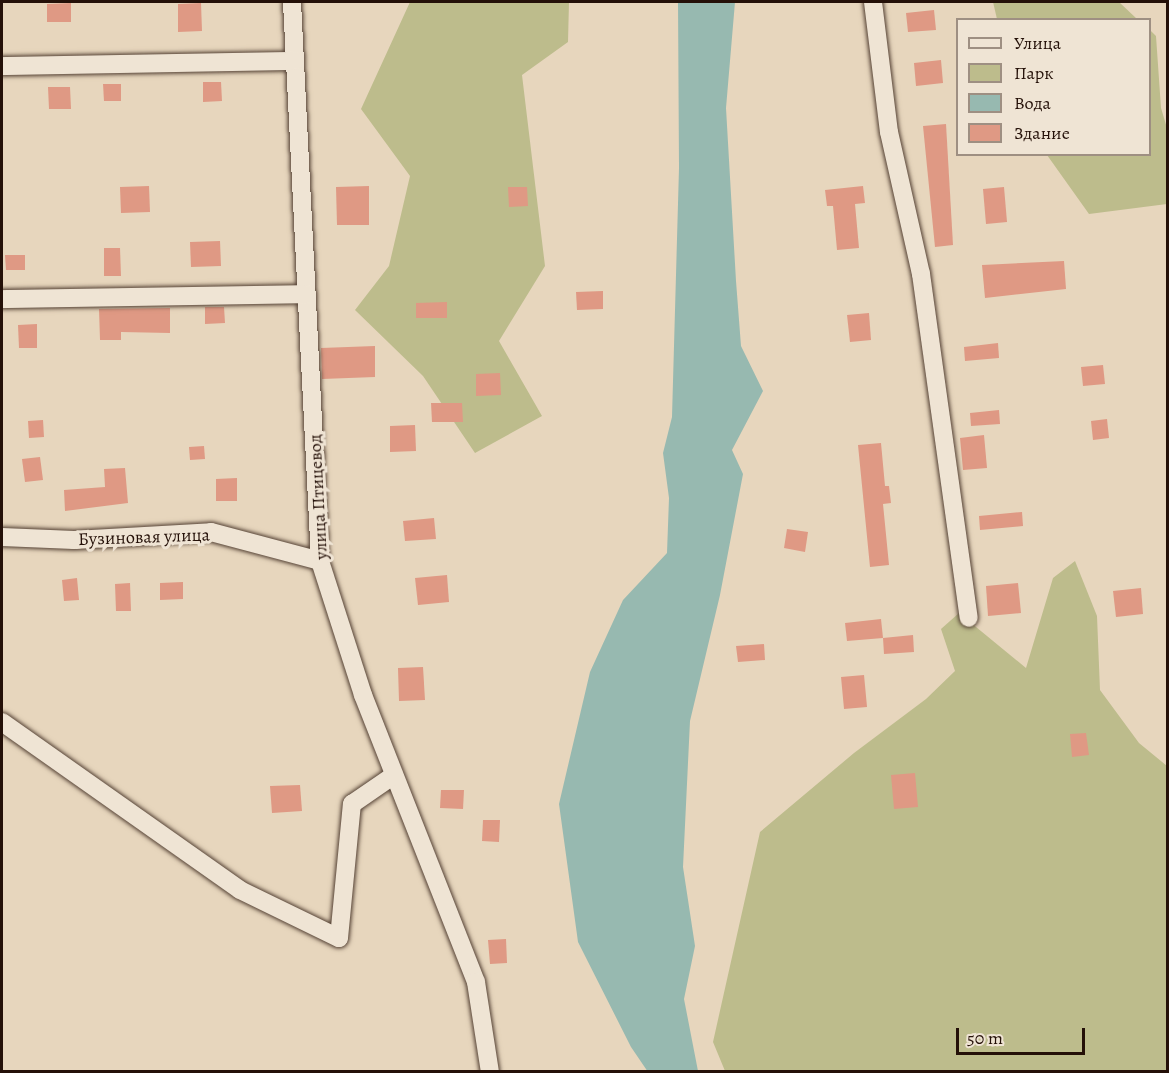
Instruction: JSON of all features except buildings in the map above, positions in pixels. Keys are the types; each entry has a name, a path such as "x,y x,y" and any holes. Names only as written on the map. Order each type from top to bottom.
{"street":[{"name":"улица Птицевод","path":"292,2 320,561 394,775 476,982 490,1071"},
{"path":"873,2 889,132 921,274 969,618"},
{"path":"2,66 294,61"},
{"path":"2,299 306,294"},
{"name":"Бузиновая улица","path":"2,537 74,540 212,532 320,561"},
{"path":"2,722 240,890 339,938 352,804 394,775"}],"green space":[{"path":"410,2 569,2 568,42 522,75 545,266 499,341 542,416 475,453 423,376 355,310 389,266 410,176 361,109"},
{"path":"993,2 1119,2 1136,18 997,18"},
{"path":"1151,31 1156,36 1161,108 1167,128 1167,204 1089,214 1048,156 1151,156"},
{"path":"1075,561 1097,616 1100,690 1139,743 1167,766 1167,1071 725,1071 713,1042 760,832 854,753 926,699 955,671 941,629 959,613 1026,668 1053,578"}],"water":[{"path":"678,2 735,2 726,108 736,281 741,346 763,391 732,450 743,474 720,595 690,721 683,867 695,946 684,999 698,1071 648,1072 631,1047 578,942 559,804 590,672 623,600 667,553 669,498 663,453 672,417 679,168"}]}
